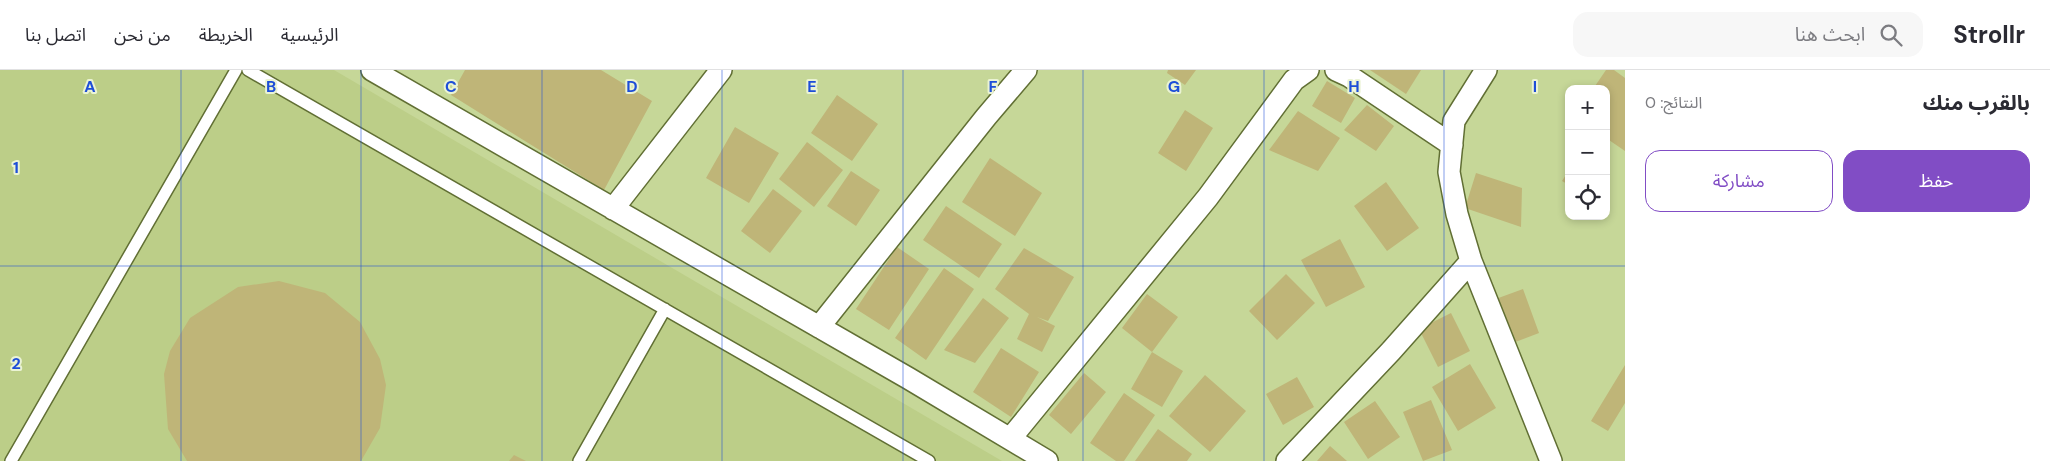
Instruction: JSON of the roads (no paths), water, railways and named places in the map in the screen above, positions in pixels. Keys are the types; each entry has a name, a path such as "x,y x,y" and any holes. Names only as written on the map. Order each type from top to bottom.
{"street":[{"path":"372,70 819,327 1047,461"},
{"path":"613,209 721,70"},
{"path":"819,327 986,117 1026,70"},
{"path":"1010,439 1208,198 1294,80 1308,70"},
{"path":"1336,70 1349,76 1452,145"},
{"path":"1486,70 1454,121 1449,172 1456,214 1471,261 1551,461"},
{"path":"1287,461 1391,351 1471,261"}],"lane":[{"path":"11,461 236,70"},
{"path":"248,70 929,461"},
{"path":"579,461 665,309"}]}
